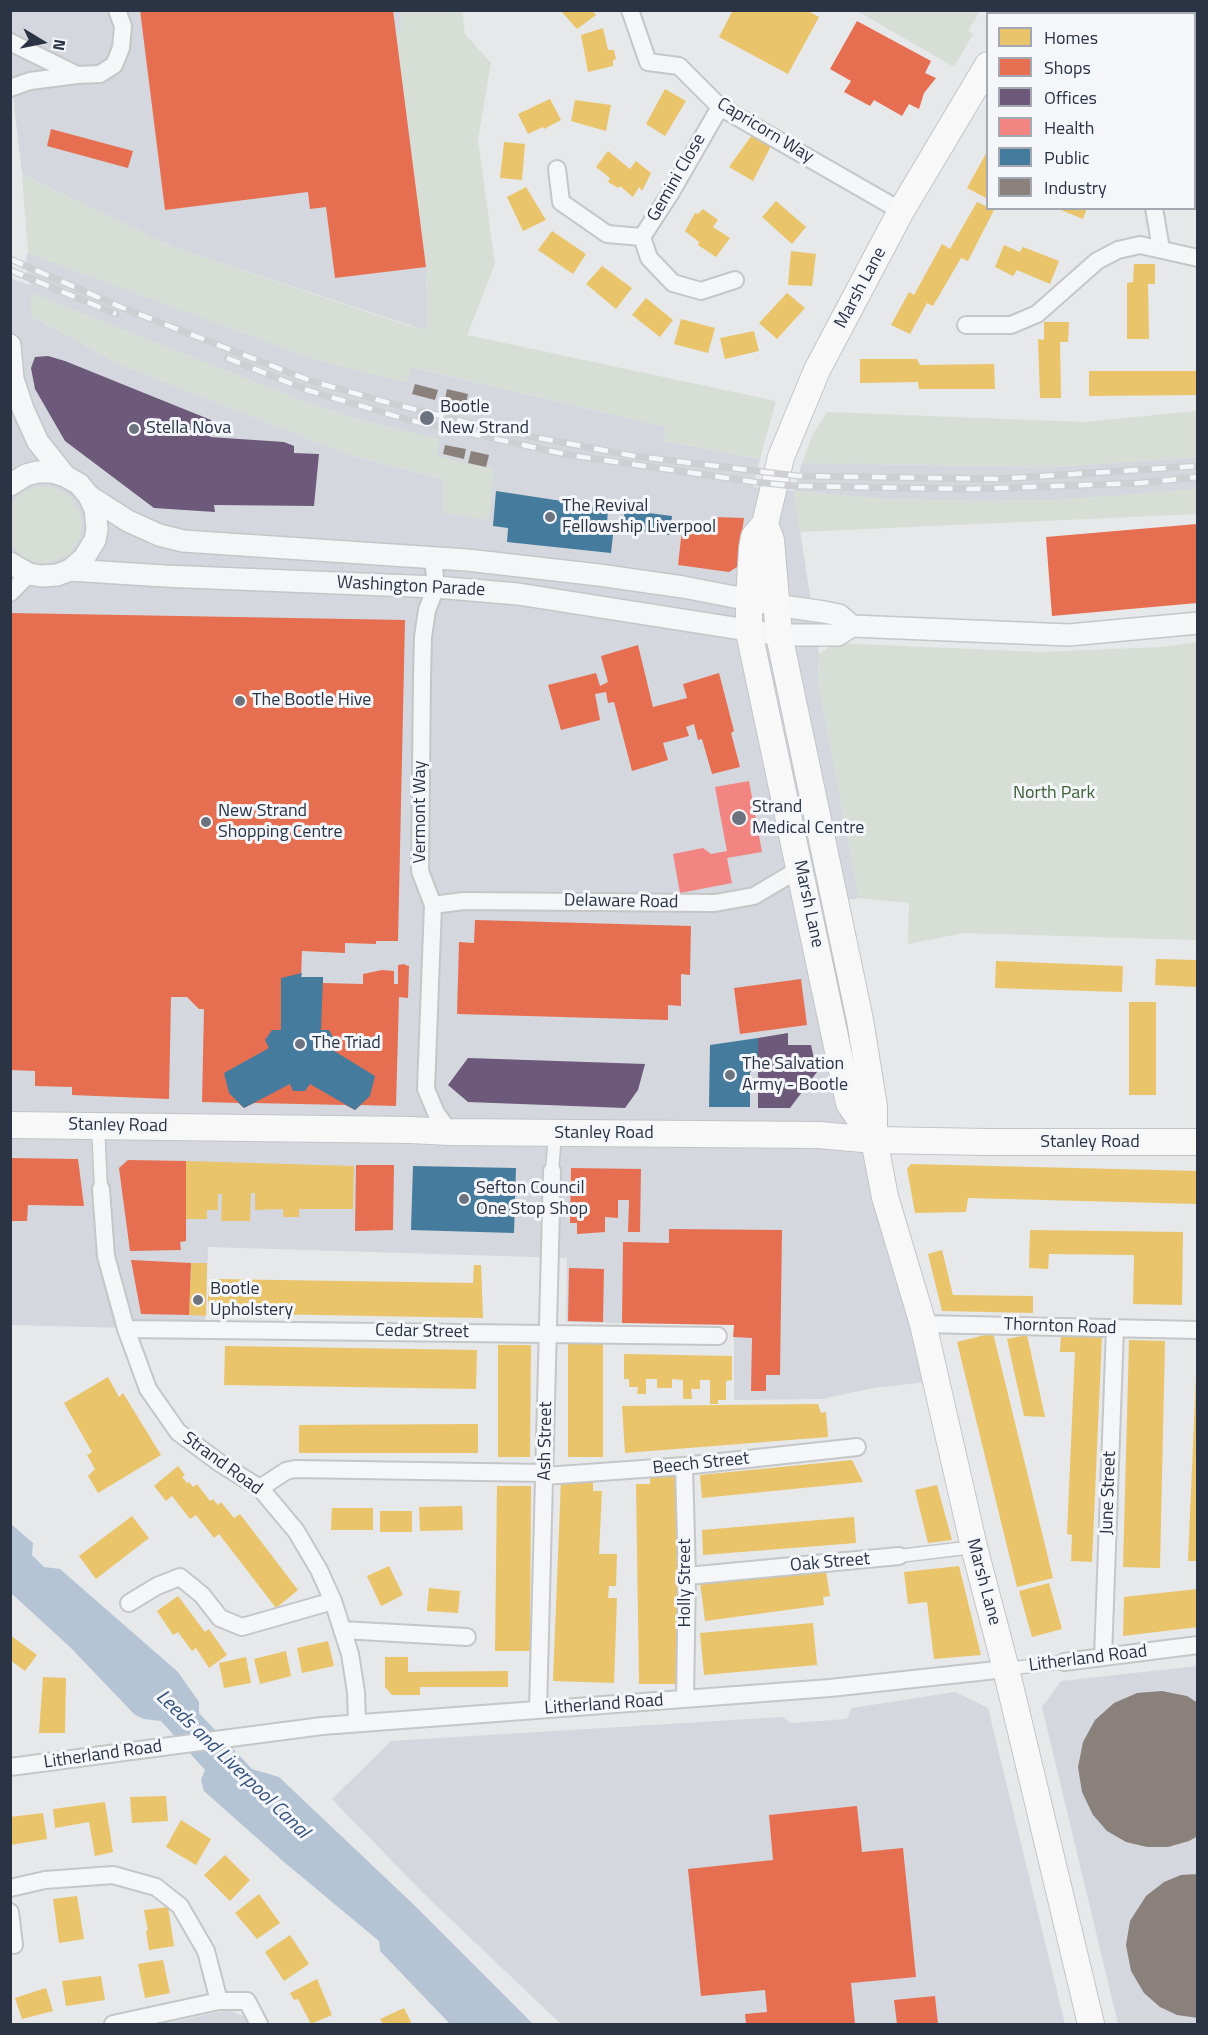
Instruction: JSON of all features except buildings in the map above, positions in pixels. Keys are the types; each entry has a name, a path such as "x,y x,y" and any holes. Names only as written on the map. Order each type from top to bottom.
{"main road":[{"name":"Marsh Lane","path":"874,1140 849,1103 801,868 749,632 754,537 765,524 781,458 822,360 901,211 986,67"},
{"name":"Marsh Lane","path":"765,524 771,540 778,635 860,1020 874,1106 874,1140 888,1212 923,1324 974,1547 1006,1669 1017,1723 1091,2025"},
{"name":"Stanley Road","path":"10,1125 555,1134 819,1135 874,1140 1022,1143 1197,1142"}],"street":[{"path":"10,88 30,81 100,74 114,65 121,48 123,26 117,10"},
{"name":"Capricorn Way","path":"630,10 648,62 679,66 720,107 901,211"},
{"path":"10,42 77,75"},
{"name":"Gemini Close","path":"720,107 700,138 670,194 642,237 649,258 673,283 701,291 735,280"},
{"path":"557,169 561,202 607,234 642,237"},
{"path":"1154,210 1161,249"},
{"path":"966,325 1011,325 1037,314 1097,261 1118,250 1140,245 1197,258"},
{"path":"10,345 13,379 10,403"},
{"path":"13,379 38,442 65,476"},
{"path":"10,484 37,472 52,472 65,476"},
{"name":"Washington Parade","path":"17,569 40,576 57,575 70,570 436,587 518,594 778,635 838,635 852,626 839,615 683,587 599,575 433,557 183,541 159,535 128,521 89,496 79,484 65,476"},
{"path":"70,570 84,558 95,540 97,529 95,509 89,496"},
{"name":"Vermont Way","path":"433,557 436,587 427,610 423,637 420,837 420,871 432,905 426,1089 436,1113 450,1132"},
{"path":"10,593 17,569"},
{"path":"852,626 1069,635 1197,623"},
{"name":"Delaware Road","path":"432,905 464,901 715,903 754,896 801,868"},
{"name":"Strand Road","path":"98,1126 106,1256 126,1329 148,1389 178,1432 221,1464 260,1488 296,1531 319,1569 333,1601 350,1654 356,1692 357,1723"},
{"path":"552,1171 555,1134"},
{"name":"Ash Street","path":"538,1710 552,1171"},
{"name":"Thornton Road","path":"923,1324 1197,1330"},
{"name":"June Street","path":"1103,1657 1115,1328"},
{"name":"Cedar Street","path":"126,1329 718,1336"},
{"name":"Beech Street","path":"260,1488 286,1471 295,1469 545,1475 684,1466 856,1447"},
{"name":"Holly Street","path":"684,1466 687,1576 685,1699"},
{"name":"Oak Street","path":"687,1576 974,1547"},
{"path":"129,1603 157,1586 180,1577 202,1595 220,1618 242,1627 333,1601"},
{"path":"342,1630 467,1637"},
{"name":"Litherland Road","path":"10,1767 357,1723 830,1688 1197,1645"},
{"path":"10,1888 45,1880 113,1875 156,1887 180,1906 206,1951 219,2001"},
{"path":"10,1912 14,1945"},
{"path":"113,2025 219,2001 246,2001 260,2025"}],"shaded area":[{"path":"10,11 400,11 402,31 397,32 426,267 428,331 175,248 22,174 11,79"},
{"path":"28,253 311,358 407,382 411,367 666,427 664,441 760,459 753,487 794,491 819,654 818,680 859,898 825,904 936,1381 873,1388 822,1399 734,1400 734,1325 566,1322 567,1258 208,1247 205,1330 11,1325 10,278 29,285 26,256","holes":["31,293 300,400 367,422 439,440 436,456 489,520 443,479 350,455 119,364 31,316"]},
{"path":"1197,457 1197,489 1056,500 883,499 794,491 802,463 1054,467"},
{"path":"1197,1666 1197,2024 1118,2024 1042,1707 1061,1681"},
{"path":"955,1692 988,1708 1065,2024 561,2024 423,1893 332,1799 391,1741 782,1717 791,1723 847,1719 852,1708"},
{"path":"228,2010 246,2017 249,2024 164,2024"}],"green space":[{"path":"400,11 462,11 465,34 491,63 478,140 495,264 467,335 776,401 760,459 664,441 666,427 412,367 407,383 310,358 28,253 22,174 175,248 428,330 426,267 396,32 402,31"},
{"path":"857,11 980,11 968,31 973,34 954,67"},
{"path":"31,293 300,400 367,422 439,439 437,456 494,469 489,520 443,513 443,479 350,455 119,364 31,316"},
{"path":"1197,411 1197,457 1054,467 802,463 812,436 827,412 1083,422"},
{"path":"43,486 55,488 74,502 80,513 82,525 80,537 74,548 66,556 46,563 25,560 11,545 11,503 31,488"},
{"path":"1197,489 1197,514 799,532 794,491 883,499 978,501 1056,500"},
{"name":"North Park","path":"1197,642 1197,940 964,933 908,944 909,903 859,898 818,680 819,654 835,643 1040,652 1162,647"}],"water":[{"name":"Leeds and Liverpool Canal","path":"11,1524 33,1543 32,1555 44,1567 60,1569 178,1672 199,1702 199,1713 252,1769 279,1777 412,1903 533,2024 450,2024 380,1951 379,1941 284,1862 204,1791 201,1780 205,1770 161,1721 144,1719 135,1715 70,1647 11,1593"}],"railway":[{"path":"10,259 123,308 311,381 497,430 634,456 798,476 998,479 1198,466"},
{"path":"10,270 116,314"},
{"path":"227,358 307,390 409,420 569,455 754,482 795,486 974,489 1140,483 1198,477"}],"place":[{"name":"Bootle New Strand","path":"427,418"},
{"name":"Stella Nova","path":"134,429"},
{"name":"The Revival Fellowship Liverpool","path":"550,517"},
{"name":"The Bootle Hive","path":"240,701"},
{"name":"Strand Medical Centre","path":"739,818"},
{"name":"New Strand Shopping Centre","path":"206,822"},
{"name":"The Triad","path":"300,1044"},
{"name":"The Salvation Army - Bootle","path":"730,1075"},
{"name":"Sefton Council One Stop Shop","path":"464,1199"},
{"name":"Bootle Upholstery","path":"198,1300"}]}
